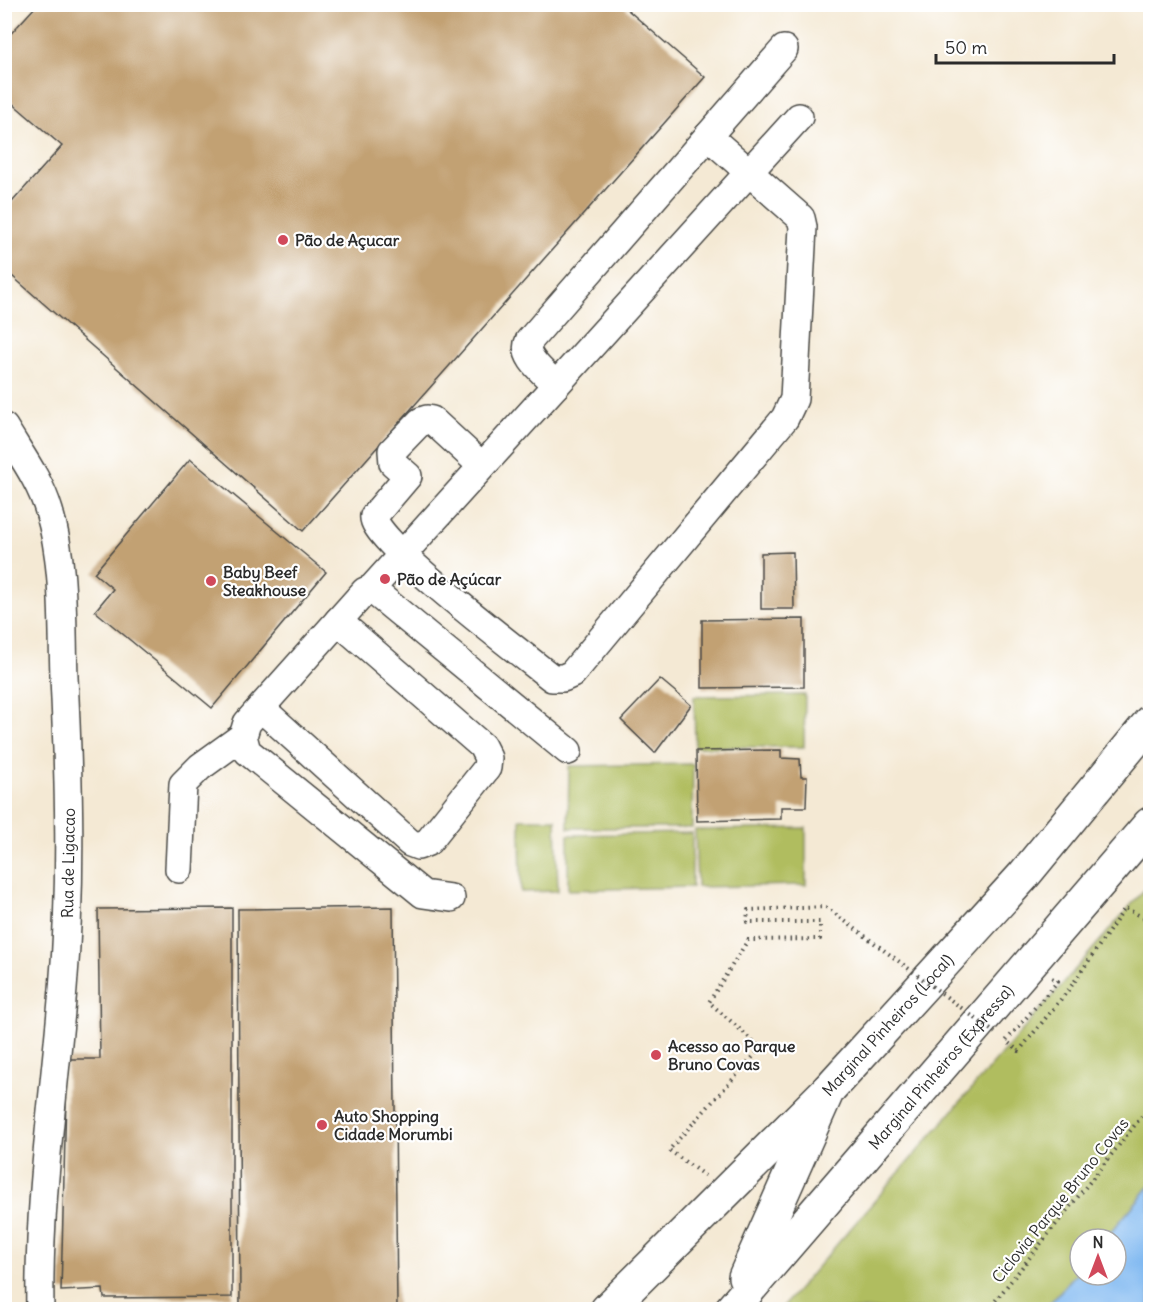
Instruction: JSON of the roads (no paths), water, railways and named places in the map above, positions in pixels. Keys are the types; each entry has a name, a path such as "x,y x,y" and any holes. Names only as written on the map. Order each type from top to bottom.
{"main road":[{"name":"Marginal Pinheiros (Local)","path":"607,1310 828,1090 1024,875 1150,722"},
{"name":"Marginal Pinheiros (Expressa)","path":"731,1309 1150,824"},
{"path":"731,1309 828,1090"}],"lane":[{"path":"556,385 528,355 526,347 529,341 784,49"},
{"path":"451,898 423,894 247,751 243,736 247,723 799,117"},
{"path":"482,466 432,420 427,419 392,451 393,463 408,476 372,519 375,526 401,556 552,678 563,678 572,674 786,418 794,399 803,227 795,211 708,136"},
{"name":"Rua de Ligacao","path":"4,427 39,486 49,510 56,544 66,710 70,839 66,942 43,1196 40,1310"},
{"path":"371,589 568,751"},
{"path":"261,708 410,843 417,846 428,842 488,768 488,758 482,747 338,621"},
{"path":"179,869 183,784 200,767 243,736"}],"water":[{"path":"1150,1186 1150,1309 1045,1309 1068,1283 1068,1287 1128,1287 1128,1227 1115,1227"}],"place":[{"name":"Pão de Açucar","path":"283,240"},
{"name":"Pão de Açúcar","path":"385,579"},
{"name":"Baby Beef Steakhouse","path":"211,581"},
{"name":"Acesso ao Parque Bruno Covas","path":"656,1055"},
{"name":"Auto Shopping Cidade Morumbi","path":"322,1125"}]}
